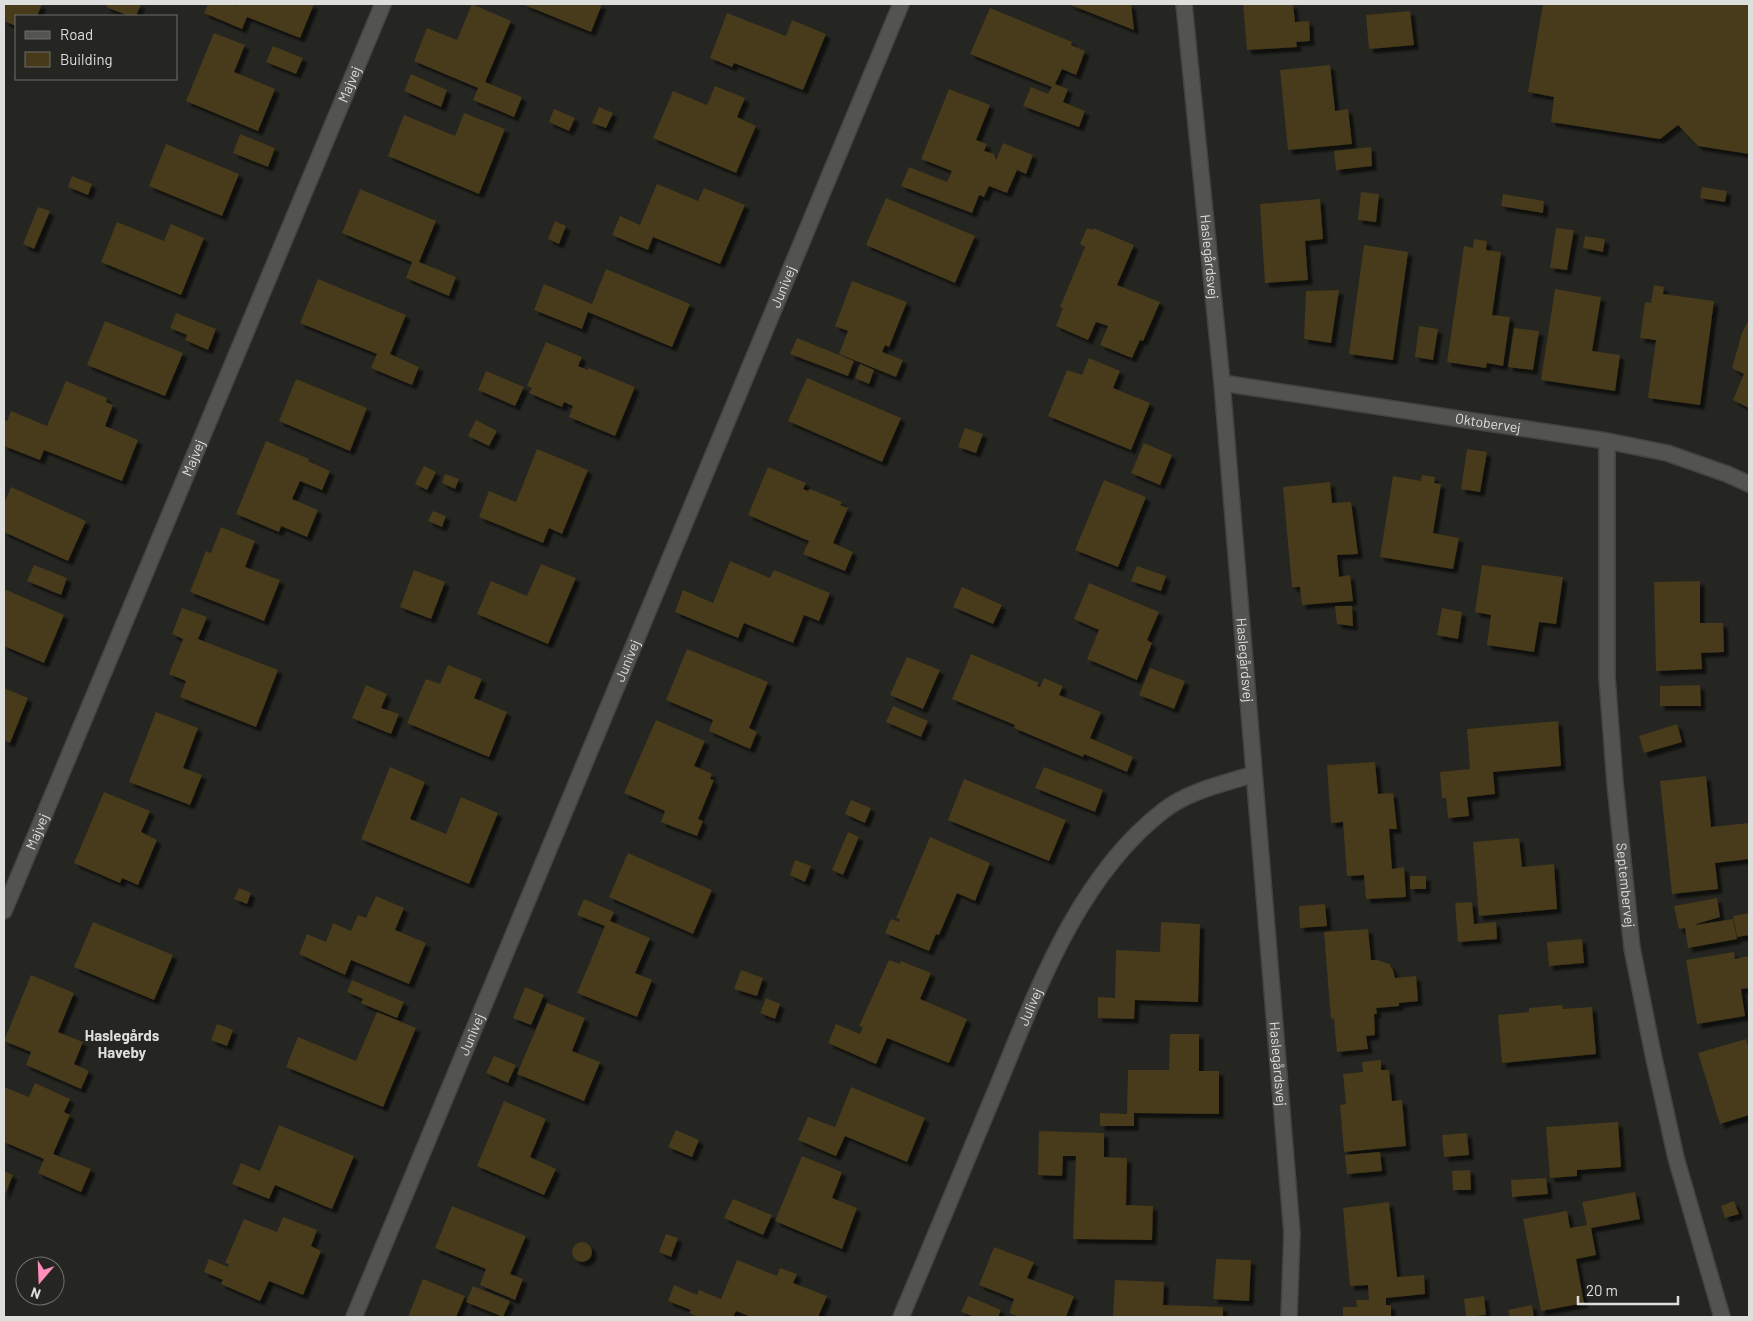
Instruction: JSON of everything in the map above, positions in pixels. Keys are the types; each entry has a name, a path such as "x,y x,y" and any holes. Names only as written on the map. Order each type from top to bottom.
{"street":[{"name":"Majvej","path":"4,911 383,4"},
{"name":"Junivej","path":"354,1317 901,4"},
{"name":"Haslegårdsvej","path":"1184,4 1222,383 1292,1233 1289,1317"},
{"name":"Oktobervej","path":"1222,383 1607,441 1667,453 1727,474 1749,484"},
{"name":"Septembervej","path":"1607,441 1607,677 1616,792 1632,948 1676,1158 1722,1317"},
{"name":"Julivej","path":"901,1317 1036,995 1072,922 1088,897 1106,871 1139,831 1164,810 1188,796 1254,774"}],"building":[{"path":"4,4 42,4 37,15 15,15 15,26 4,21"},
{"path":"107,4 141,4 136,15 126,15 106,7"},
{"path":"208,4 232,4 237,6 237,4 314,4 300,38 247,17 242,29 204,13"},
{"path":"472,4 511,21 485,82 522,97 514,117 473,100 478,88 414,61 427,28 457,40"},
{"path":"522,4 602,4 591,32"},
{"path":"1068,4 1131,4 1134,30"},
{"path":"1243,4 1293,4 1295,22 1309,21 1310,41 1296,42 1297,47 1247,50"},
{"path":"1543,4 1749,4 1749,154 1698,146 1678,125 1660,139 1551,122 1554,97 1528,92"},
{"path":"990,8 1072,42 1071,45 1085,51 1076,75 1062,69 1055,84 1068,89 1063,102 1085,111 1079,127 1023,106 1031,87 1048,94 1052,87 970,54"},
{"path":"1410,11 1414,45 1369,49 1366,15"},
{"path":"727,13 786,36 792,20 826,34 803,90 734,63 732,67 710,58"},
{"path":"214,33 245,45 234,72 275,89 258,131 186,101"},
{"path":"273,46 303,58 296,74 266,62"},
{"path":"1330,65 1335,111 1348,109 1352,144 1288,150 1280,70"},
{"path":"411,74 447,90 441,107 404,91"},
{"path":"715,86 745,98 737,117 756,126 736,173 653,138 673,91 707,105"},
{"path":"949,89 990,105 976,140 987,144 984,151 994,154 996,160 1003,143 1033,155 1026,174 1017,170 1007,193 989,186 984,197 979,195 972,213 901,186 909,167 947,182 952,171 921,159"},
{"path":"599,107 613,113 606,128 592,123"},
{"path":"554,109 575,118 569,131 549,122"},
{"path":"464,113 505,129 479,194 388,156 404,115 455,136"},
{"path":"240,134 275,148 268,167 233,153"},
{"path":"166,144 239,174 222,216 149,186"},
{"path":"1371,147 1372,166 1336,170 1334,151"},
{"path":"72,176 92,184 88,195 68,187"},
{"path":"657,184 698,201 704,188 745,205 720,264 653,237 648,250 612,235 620,216 640,225"},
{"path":"1702,187 1727,191 1725,202 1700,198"},
{"path":"360,189 436,221 419,262 456,277 449,296 406,278 412,262 342,233"},
{"path":"1361,192 1379,194 1376,222 1358,220"},
{"path":"1503,194 1544,201 1543,213 1501,206"},
{"path":"886,198 975,236 955,283 866,245"},
{"path":"1320,199 1323,239 1305,241 1308,280 1265,283 1260,204"},
{"path":"38,207 50,211 34,249 23,244"},
{"path":"555,221 566,226 559,244 548,239"},
{"path":"117,222 164,241 171,224 204,238 181,295 101,262"},
{"path":"1087,228 1093,230 1093,228 1134,245 1117,285 1160,302 1143,341 1140,340 1132,358 1100,345 1108,326 1096,322 1088,340 1056,326 1063,308 1060,307 1085,247 1080,244"},
{"path":"1556,228 1574,230 1567,270 1550,268"},
{"path":"1585,236 1605,239 1603,252 1583,248"},
{"path":"1474,239 1487,241 1486,250 1501,252 1492,315 1510,317 1503,366 1487,363 1486,368 1447,362 1464,246 1473,248"},
{"path":"1364,245 1408,252 1393,360 1349,354"},
{"path":"606,269 690,304 672,347 588,312 582,329 534,310 544,284 592,304"},
{"path":"318,279 406,315 390,354 419,367 412,385 371,368 377,354 300,323"},
{"path":"852,281 907,302 889,347 885,345 882,352 903,360 896,377 839,354 848,331 835,326"},
{"path":"1654,285 1664,287 1663,294 1714,301 1700,405 1648,398 1656,340 1640,338 1645,302 1651,303"},
{"path":"1555,289 1601,297 1592,351 1620,355 1615,391 1541,380"},
{"path":"1339,290 1331,343 1304,339 1306,291"},
{"path":"176,313 216,329 208,350 185,340 187,335 170,328"},
{"path":"1749,319 1749,408 1733,400 1744,374 1732,368 1742,333"},
{"path":"105,321 183,353 165,396 87,365"},
{"path":"1419,326 1438,329 1433,360 1415,357"},
{"path":"1514,328 1539,331 1533,370 1508,367"},
{"path":"797,338 854,361 848,376 790,354"},
{"path":"546,342 582,357 578,366 588,370 589,368 635,387 615,436 569,417 573,406 564,402 562,407 529,393 532,388 527,386"},
{"path":"1089,358 1120,371 1113,388 1150,403 1131,450 1048,416 1067,370 1082,375"},
{"path":"860,364 874,370 869,384 855,378"},
{"path":"486,371 524,387 515,406 478,390"},
{"path":"807,378 901,418 882,462 788,421"},
{"path":"296,379 367,408 350,451 279,421"},
{"path":"66,381 107,398 106,402 113,405 105,426 138,440 122,481 44,450 40,460 4,446 4,420 7,421 11,411 47,426"},
{"path":"476,420 497,431 489,446 468,436"},
{"path":"965,428 983,434 976,453 958,447"},
{"path":"266,441 309,459 308,461 330,471 322,490 300,481 292,499 318,510 307,537 281,526 279,532 236,514"},
{"path":"1144,443 1172,455 1160,485 1131,473"},
{"path":"537,449 588,470 562,534 549,528 543,543 479,517 489,491 516,502"},
{"path":"1467,449 1487,452 1480,492 1461,489"},
{"path":"424,466 436,472 427,490 415,484"},
{"path":"768,467 806,483 803,489 808,491 810,489 842,502 840,505 848,508 833,543 853,552 845,571 803,554 809,541 748,515"},
{"path":"445,474 459,479 455,489 442,483"},
{"path":"1422,475 1435,477 1434,483 1441,484 1433,533 1459,538 1453,569 1380,557 1393,476 1421,481"},
{"path":"1104,480 1146,497 1118,567 1075,550"},
{"path":"1330,482 1332,503 1351,502 1358,554 1337,555 1339,577 1350,575 1353,601 1302,605 1300,587 1292,587 1283,487"},
{"path":"11,487 86,521 68,561 4,532 4,503"},
{"path":"433,511 446,516 442,527 428,521"},
{"path":"221,527 255,541 245,567 280,580 264,621 190,592 206,551 211,553"},
{"path":"730,561 770,578 774,570 830,593 819,621 804,615 793,643 744,623 738,638 675,612 683,590 713,603"},
{"path":"541,564 576,578 548,644 477,614 491,581 527,596"},
{"path":"34,565 67,578 61,595 27,581"},
{"path":"1482,565 1563,577 1556,624 1539,622 1534,652 1487,645 1491,615 1475,612"},
{"path":"1137,566 1166,576 1161,591 1131,581"},
{"path":"414,570 445,582 431,619 400,607"},
{"path":"1700,581 1700,623 1723,623 1724,652 1701,653 1702,669 1656,671 1654,582"},
{"path":"1089,583 1159,612 1147,640 1152,643 1137,680 1087,659 1099,630 1074,619"},
{"path":"962,587 1002,605 993,624 953,607"},
{"path":"4,589 64,615 44,663 4,646"},
{"path":"1335,606 1352,606 1353,626 1337,624"},
{"path":"182,608 207,617 198,639 278,670 256,727 180,697 186,681 169,674 183,639 172,634"},
{"path":"1442,608 1462,612 1458,639 1437,635"},
{"path":"687,649 768,682 749,728 757,732 750,749 709,731 713,720 666,700"},
{"path":"971,654 1039,683 1037,686 1040,687 1044,678 1063,686 1059,695 1101,712 1090,738 1133,757 1127,772 1084,754 1083,757 1014,728 1015,725 952,699"},
{"path":"907,657 940,670 923,709 890,695"},
{"path":"448,665 482,679 474,698 507,712 489,757 407,723 426,679 440,684"},
{"path":"1150,668 1185,681 1174,709 1139,695"},
{"path":"366,685 387,694 381,708 399,714 391,734 352,718"},
{"path":"1700,685 1701,706 1660,706 1660,686"},
{"path":"4,688 28,698 10,743 4,740"},
{"path":"893,706 928,721 921,737 886,722"},
{"path":"156,712 198,728 183,768 202,775 190,805 129,782"},
{"path":"656,720 705,741 694,766 712,774 710,779 714,780 698,819 703,821 697,836 661,822 665,811 624,793"},
{"path":"1558,721 1561,766 1493,772 1495,794 1467,797 1469,816 1448,818 1446,798 1442,798 1440,772 1470,769 1467,729"},
{"path":"1677,724 1682,742 1644,753 1639,736"},
{"path":"1375,762 1378,794 1393,793 1397,829 1389,829 1392,869 1404,867 1406,897 1366,899 1364,875 1347,876 1343,822 1331,823 1327,765"},
{"path":"390,767 425,782 410,819 446,834 461,797 498,813 469,884 361,839"},
{"path":"1044,767 1103,790 1095,812 1035,788"},
{"path":"1706,776 1711,827 1749,823 1749,859 1715,863 1718,889 1672,894 1660,781"},
{"path":"964,779 1066,820 1049,861 948,820"},
{"path":"104,792 150,811 141,832 157,840 138,885 122,878 120,883 74,863"},
{"path":"851,800 871,808 865,823 845,814"},
{"path":"848,832 859,837 843,875 832,870"},
{"path":"930,837 990,863 975,901 957,893 939,935 936,934 929,951 885,933 891,919 899,922 900,919 896,918"},
{"path":"1519,838 1522,867 1554,864 1557,909 1479,916 1473,842"},
{"path":"628,853 712,890 693,934 609,897"},
{"path":"795,860 811,866 805,882 790,875"},
{"path":"1410,876 1426,876 1426,889 1410,889"},
{"path":"239,888 251,893 247,904 234,899"},
{"path":"376,896 404,908 395,930 426,943 409,984 351,960 345,975 299,954 307,934 326,942 333,923 351,931 358,915 366,918"},
{"path":"1717,898 1720,917 1696,925 1733,919 1737,939 1688,948 1685,928 1679,929 1674,906"},
{"path":"584,899 614,912 610,921 650,938 635,973 652,980 637,1017 577,993 605,926 577,915"},
{"path":"1472,902 1474,924 1496,922 1497,939 1458,942 1455,903"},
{"path":"1325,904 1327,926 1300,928 1299,906"},
{"path":"1749,913 1749,935 1737,937 1733,916"},
{"path":"93,922 173,955 154,1000 74,967"},
{"path":"1161,922 1200,924 1198,1002 1135,1000 1134,1019 1098,1018 1098,997 1115,998 1116,950 1160,952"},
{"path":"1368,929 1371,960 1389,964 1395,978 1416,976 1418,1001 1399,1003 1399,1006 1376,1008 1377,1014 1374,1014 1375,1035 1366,1036 1368,1049 1337,1052 1334,1018 1331,1019 1324,932"},
{"path":"1582,939 1584,963 1549,966 1547,942"},
{"path":"1734,952 1735,959 1749,956 1749,988 1741,989 1745,1016 1697,1024 1686,960"},
{"path":"889,960 900,964 901,961 931,973 920,999 967,1019 949,1063 887,1038 876,1064 828,1043 836,1024 860,1034 863,1027 859,1026"},
{"path":"741,970 763,978 757,996 734,989"},
{"path":"31,975 74,993 58,1032 83,1042 74,1064 89,1071 81,1089 26,1065 31,1052 4,1041"},
{"path":"352,980 404,1002 397,1018 361,1003 363,999 347,992"},
{"path":"525,987 544,995 531,1025 513,1018"},
{"path":"766,998 780,1004 775,1019 760,1013"},
{"path":"547,1003 585,1018 572,1051 600,1062 584,1101 517,1074"},
{"path":"1562,1005 1563,1009 1592,1007 1596,1054 1502,1063 1498,1015 1529,1012 1529,1008"},
{"path":"377,1012 416,1028 383,1107 286,1067 298,1037 356,1061"},
{"path":"217,1024 233,1030 227,1046 211,1040"},
{"path":"1170,1034 1199,1034 1199,1071 1219,1071 1219,1114 1134,1113 1134,1126 1100,1126 1100,1113 1127,1114 1128,1070 1169,1070"},
{"path":"1746,1039 1749,1048 1749,1115 1720,1124 1698,1053"},
{"path":"494,1056 516,1065 508,1083 486,1073"},
{"path":"1381,1060 1381,1070 1389,1070 1392,1101 1402,1100 1406,1146 1344,1152 1340,1105 1346,1104 1343,1074 1363,1072 1362,1062"},
{"path":"35,1083 70,1099 64,1112 70,1115 53,1154 91,1169 81,1192 38,1173 44,1159 4,1142 4,1087 29,1097"},
{"path":"851,1087 925,1118 907,1162 845,1136 836,1156 798,1140 808,1117 835,1127"},
{"path":"504,1101 546,1119 530,1157 556,1169 544,1195 477,1166"},
{"path":"1618,1122 1621,1167 1577,1170 1577,1176 1550,1178 1546,1127"},
{"path":"279,1125 354,1156 332,1209 275,1185 269,1199 232,1184 241,1163 260,1171"},
{"path":"676,1130 699,1140 692,1157 668,1147"},
{"path":"1039,1131 1104,1133 1104,1157 1127,1158 1126,1205 1153,1206 1152,1240 1073,1239 1076,1156 1063,1156 1062,1176 1038,1175"},
{"path":"1467,1133 1469,1155 1444,1157 1442,1135"},
{"path":"1380,1152 1382,1171 1347,1174 1345,1155"},
{"path":"802,1156 842,1172 832,1198 857,1208 842,1249 775,1221"},
{"path":"1470,1170 1471,1190 1453,1190 1452,1171"},
{"path":"4,1171 13,1175 4,1197"},
{"path":"1546,1178 1548,1194 1512,1197 1511,1180"},
{"path":"1635,1192 1640,1219 1591,1228 1596,1255 1576,1259 1584,1303 1541,1311 1523,1219 1567,1211 1570,1228 1587,1225 1582,1202"},
{"path":"733,1199 772,1215 763,1235 724,1218"},
{"path":"1734,1201 1739,1214 1725,1218 1721,1206"},
{"path":"1389,1202 1397,1277 1424,1275 1425,1294 1386,1298 1386,1305 1391,1305 1391,1317 1343,1317 1343,1307 1357,1307 1356,1300 1369,1300 1368,1285 1350,1286 1343,1208"},
{"path":"452,1206 526,1236 510,1274 523,1279 515,1300 480,1285 486,1269 435,1248"},
{"path":"283,1217 317,1230 311,1246 321,1251 303,1295 269,1281 260,1301 221,1284 223,1280 204,1272 209,1259 228,1267 229,1264 225,1263 244,1219 277,1232"},
{"path":"666,1234 678,1238 671,1257 659,1252"},
{"path":"578,1242 586,1242 592,1248 592,1256 586,1262 578,1262 572,1256 572,1248"},
{"path":"994,1247 1034,1262 1027,1278 1074,1296 1066,1317 1019,1317 1009,1313 1014,1299 979,1285"},
{"path":"1216,1259 1251,1260 1249,1301 1213,1299"},
{"path":"737,1260 777,1276 780,1268 797,1274 793,1283 827,1296 818,1317 751,1317 736,1311 733,1317 698,1317 689,1313 691,1310 668,1301 674,1285 697,1295 699,1290 721,1299"},
{"path":"423,1279 465,1296 456,1317 408,1317"},
{"path":"1115,1280 1164,1282 1163,1305 1223,1307 1223,1317 1113,1317"},
{"path":"473,1286 510,1301 503,1317 466,1302"},
{"path":"968,1296 1001,1310 998,1317 975,1317 961,1312"},
{"path":"1484,1296 1486,1315 1466,1317 1464,1299"},
{"path":"1532,1305 1534,1317 1510,1317 1508,1310"}],"district":[{"name":"Haslegårds Haveby","path":"122,1044"}]}
